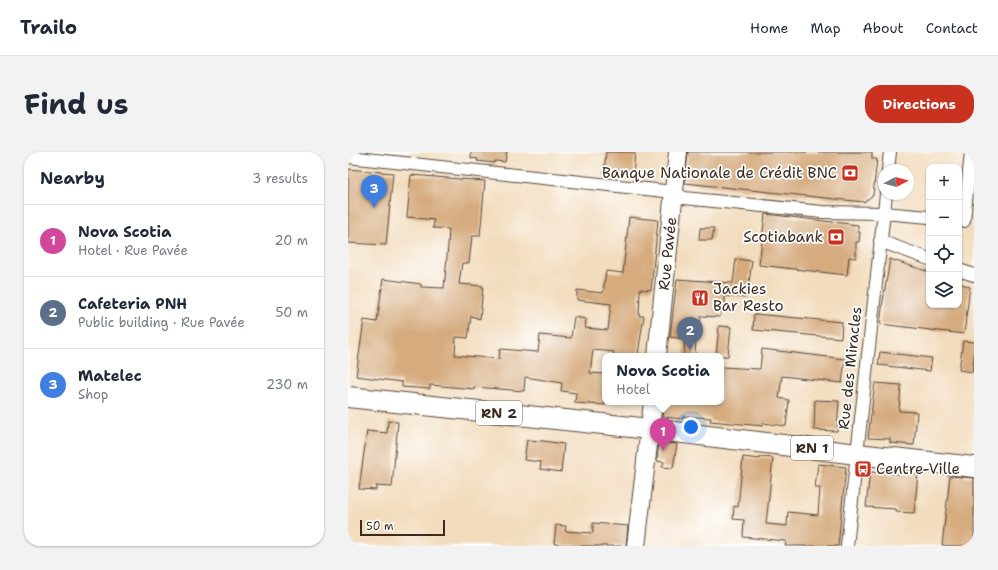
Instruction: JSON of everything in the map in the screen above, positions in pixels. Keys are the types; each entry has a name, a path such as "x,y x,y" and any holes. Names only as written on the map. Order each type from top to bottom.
{"main road":[{"name":"Rue Pavée","path":"657,353 678,152"},
{"name":"RN 2","path":"348,397 650,429"},
{"path":"636,546 653,405"},
{"name":"RN 1","path":"650,429 974,467"}],"street":[{"path":"889,164 890,152"},
{"path":"966,221 971,152"},
{"path":"348,157 674,192 684,198 806,211 884,214 926,218"},
{"name":"Rue des Miracles","path":"848,546 885,200"},
{"path":"880,242 926,258"},
{"path":"962,271 974,275"}],"building":[{"path":"471,152 507,152 505,162 495,161 494,163 477,161 478,159 471,158"},
{"path":"606,152 635,152 633,176 604,173"},
{"path":"688,152 872,152 872,159 877,159 873,195 864,202 685,183"},
{"path":"348,169 393,173 386,245 348,243"},
{"path":"411,175 485,181 480,236 472,236 469,263 462,263 459,284 483,286 480,319 471,316 468,338 456,337 455,355 499,359 500,349 538,352 540,335 571,338 574,317 586,319 585,328 608,330 611,304 577,300 577,290 603,293 606,271 623,273 629,217 658,220 651,290 640,289 639,316 644,316 638,353 614,353 593,350 590,373 602,374 602,405 575,403 576,393 561,391 562,383 525,377 524,391 430,385 430,389 402,387 402,382 356,376 364,320 377,322 383,279 421,284 421,287 444,288 449,229 433,228 434,220 407,217"},
{"path":"765,214 858,225 858,232 860,232 859,242 856,242 856,258 849,257 847,275 759,265"},
{"path":"700,228 714,228 712,240 699,240"},
{"path":"736,259 752,261 747,297 725,296 725,306 722,306 720,317 701,316 699,340 696,340 695,353 684,353 685,339 670,337 677,279 733,283"},
{"path":"890,259 926,271 926,308 962,308 962,284 970,287 964,334 880,324"},
{"path":"754,314 842,322 841,338 753,330"},
{"path":"719,326 731,327 728,356 724,356 724,353 716,353"},
{"path":"963,341 974,342 972,372 959,370"},
{"path":"762,349 845,359 842,383 782,376 779,398 789,400 786,426 763,423 763,426 710,421 711,418 683,416 683,419 662,417 664,405 724,405 724,367 760,369"},
{"path":"880,352 932,358 930,371 878,365"},
{"path":"875,383 901,385 899,411 917,412 914,445 890,443 890,439 868,438"},
{"path":"815,400 839,401 837,431 814,430"},
{"path":"388,421 398,422 392,487 376,486 376,490 359,489 367,431 387,433"},
{"path":"527,440 564,444 561,472 540,469 541,462 524,460"},
{"path":"659,442 677,444 673,468 662,467 664,462 657,461"},
{"path":"743,457 760,459 760,457 773,458 766,524 787,526 788,512 818,515 820,488 815,488 818,464 846,467 838,546 785,546 786,541 743,537 744,520 733,519 734,506 738,507"},
{"path":"870,472 918,474 914,513 896,512 896,509 866,507"},
{"path":"950,476 974,478 974,546 942,545"},
{"path":"593,523 628,526 626,546 576,546 554,544 556,525 566,526 565,531 593,533"}],"place":[{"name":"Banque Nationale de Crédit BNC","path":"850,173"},
{"name":"Matelec","path":"374,208"},
{"name":"Scotiabank","path":"836,237"},
{"name":"Jackies Bar Resto","path":"700,298"},
{"name":"Cafeteria PNH","path":"690,350"},
{"name":"Nova Scotia","path":"663,451"},
{"name":"Centre-Ville","path":"863,469"}]}
